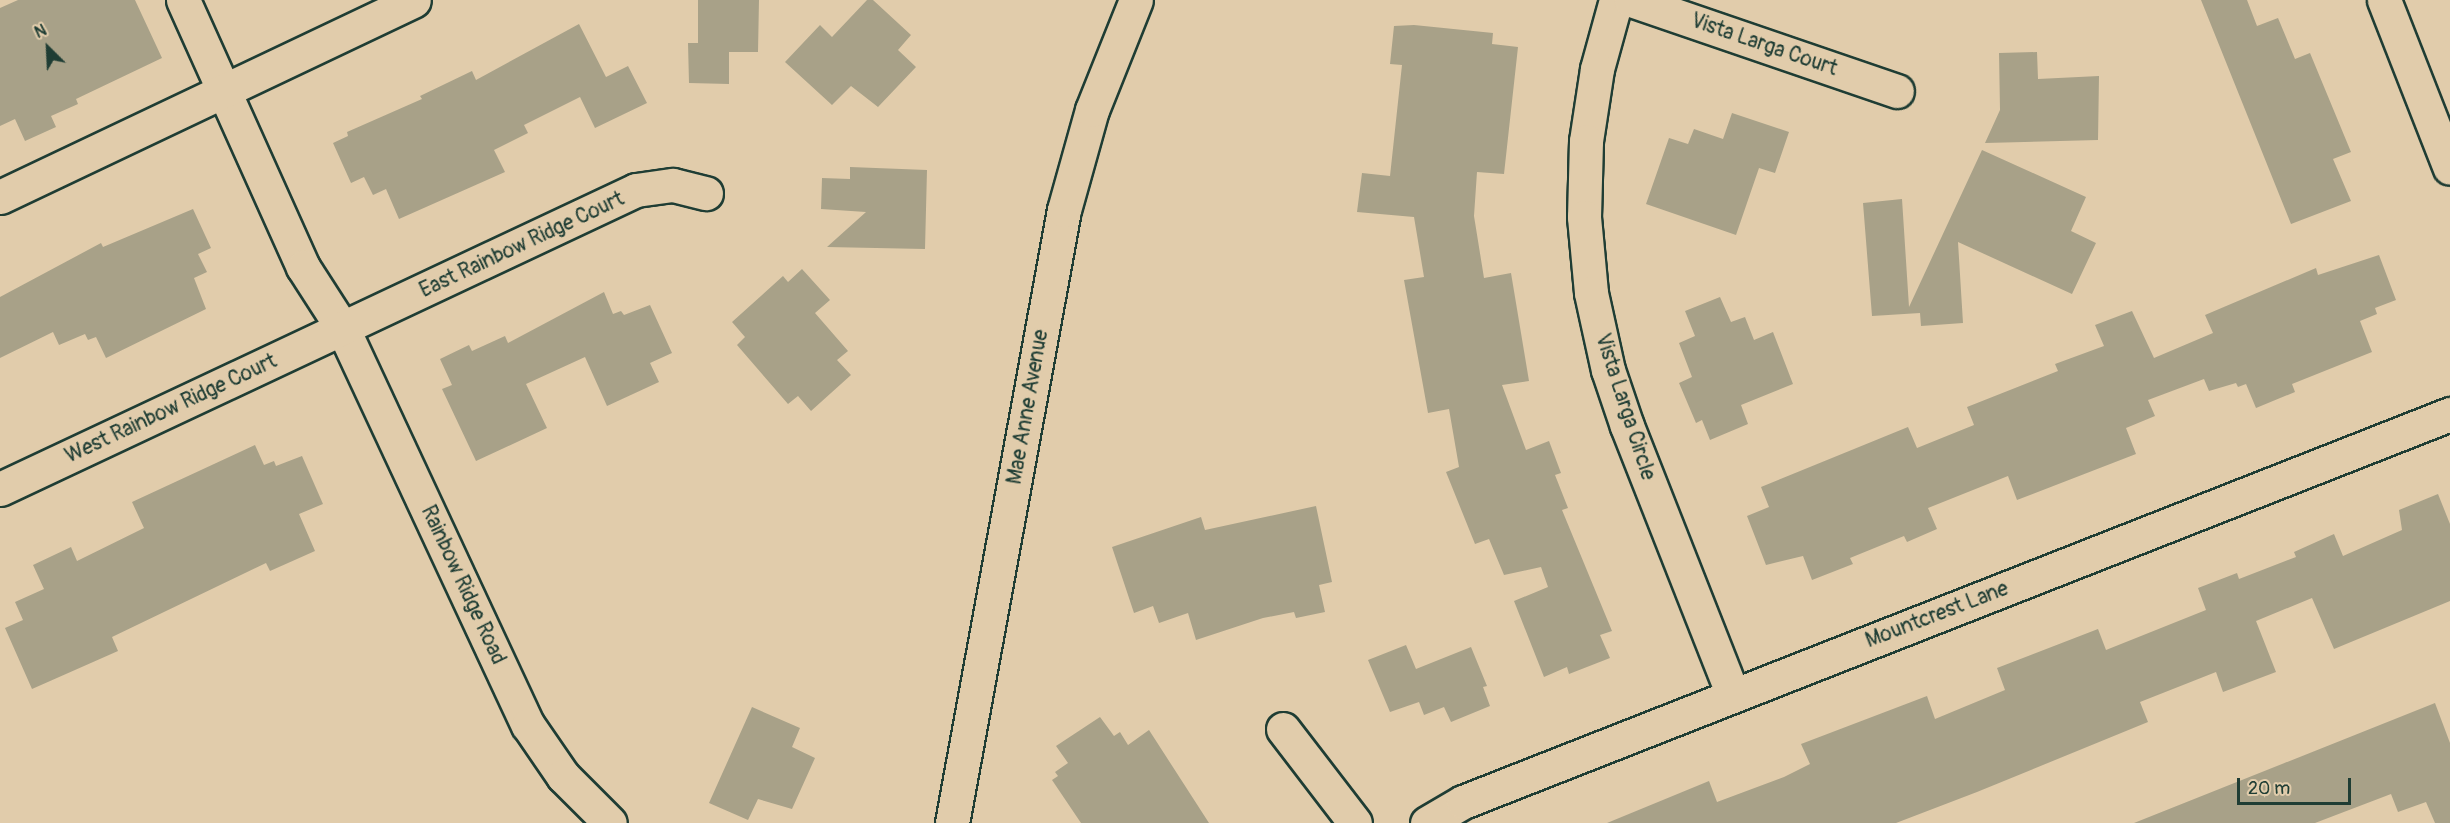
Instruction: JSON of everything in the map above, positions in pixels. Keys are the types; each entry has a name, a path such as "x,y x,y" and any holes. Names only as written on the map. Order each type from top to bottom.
{"street":[{"name":"Rainbow Ridge Road","path":"183,0 303,267 343,329 528,725 563,776 610,823"},
{"path":"0,197 414,0"},
{"name":"Mae Anne Avenue","path":"952,823 1064,210 1092,110 1136,0"},
{"name":"Vista Larga Circle","path":"1616,0 1597,69 1586,141 1584,217 1591,293 1608,370 1627,426 1733,695"},
{"name":"Vista Larga Court","path":"1631,0 1897,91"},
{"path":"2384,0 2450,168"},
{"name":"East Rainbow Ridge Court","path":"343,329 636,190 673,185 706,193"},
{"name":"West Rainbow Ridge Court","path":"0,489 343,329"},
{"name":"Mountcrest Lane","path":"1427,823 1463,802 2450,414"},
{"path":"1283,729 1355,823"}],"building":[{"path":"18,0 135,0 162,58 76,99 78,104 51,116 56,127 25,141 15,119 0,126 0,8"},
{"path":"698,0 759,0 758,52 729,52 729,84 689,83 688,43 698,43"},
{"path":"867,0 873,0 911,35 898,50 916,67 878,107 851,86 832,105 785,62 820,25 832,37"},
{"path":"2201,0 2247,0 2257,26 2278,18 2295,59 2310,53 2351,152 2333,159 2351,201 2291,224"},
{"path":"579,24 606,77 628,66 647,103 595,128 580,97 524,125 528,133 494,150 505,172 399,219 386,189 373,195 364,177 351,183 333,143 348,136 347,132 422,99 420,96 472,71 476,80"},
{"path":"1414,25 1493,33 1492,44 1518,47 1504,174 1477,172 1474,216 1484,278 1511,273 1529,381 1502,385 1526,450 1549,441 1561,473 1555,475 1568,508 1562,510 1612,631 1600,635 1610,658 1569,674 1567,667 1544,677 1514,601 1548,587 1541,567 1504,575 1489,539 1475,544 1446,472 1459,467 1449,409 1428,413 1404,280 1424,277 1414,217 1357,212 1362,173 1390,176 1402,65 1390,64 1394,26"},
{"path":"2037,52 2038,79 2099,76 2098,140 1985,143 2000,110 1999,53"},
{"path":"1732,113 1789,132 1775,173 1759,168 1736,235 1646,204 1669,138 1688,144 1694,129 1723,139"},
{"path":"1982,150 2086,197 2071,231 2096,243 2072,294 1958,242 1963,323 1921,326 1920,313 1872,316 1863,203 1902,199 1909,307"},
{"path":"850,167 927,170 925,249 827,247 866,212 821,209 822,178 850,179"},
{"path":"193,209 211,248 198,254 207,272 194,278 206,309 106,358 96,337 88,340 85,334 59,345 53,332 0,358 0,297 101,243 103,247"},
{"path":"2379,255 2396,300 2375,308 2377,314 2360,321 2372,352 2292,384 2295,392 2256,408 2246,384 2238,387 2236,383 2209,391 2204,379 2148,400 2155,416 2126,428 2136,454 2017,500 2008,476 1928,508 1937,529 1907,542 1904,536 1850,558 1853,564 1812,580 1803,556 1766,565 1747,516 1769,507 1761,487 1908,427 1917,448 1974,425 1967,407 2058,371 2055,364 2104,346 2095,325 2132,311 2154,358 2213,333 2205,315 2316,268 2318,275"},
{"path":"802,269 830,300 815,313 848,351 837,360 851,375 811,411 798,396 788,404 737,345 745,337 732,322 783,276 788,282"},
{"path":"604,292 613,314 621,311 624,315 650,305 672,353 650,363 659,382 607,406 585,357 526,384 547,428 476,461 442,389 452,385 440,359 469,345 472,351 505,336 508,343"},
{"path":"1720,297 1731,322 1745,317 1754,340 1773,332 1793,384 1741,405 1748,424 1710,440 1702,420 1696,423 1679,383 1692,377 1679,343 1695,336 1685,311"},
{"path":"255,445 264,465 274,461 276,466 302,456 323,504 299,514 315,551 270,571 266,563 112,637 118,651 32,689 5,628 23,620 15,602 44,589 33,565 71,547 77,561 144,528 132,502"},
{"path":"2438,494 2450,524 2450,601 2334,649 2312,598 2256,621 2276,672 2223,692 2216,672 2140,702 2148,722 1977,792 1896,823 1607,823 1709,781 1717,802 1784,777 1810,764 1801,744 1927,696 1935,719 2005,690 1997,668 2098,629 2106,650 2206,610 2198,588 2237,573 2239,579 2296,557 2294,552 2334,534 2343,556 2402,530 2399,510"},
{"path":"1316,506 1332,582 1319,585 1325,612 1296,618 1294,612 1263,618 1196,640 1188,613 1159,623 1153,606 1134,613 1112,547 1201,517 1205,530"},
{"path":"1406,645 1416,669 1471,647 1487,686 1483,687 1490,706 1451,722 1444,707 1424,715 1419,702 1390,712 1368,660"},
{"path":"2435,703 2450,743 2450,823 2435,823 2426,802 2398,812 2391,794 2315,823 2134,823"},
{"path":"752,707 800,728 792,747 815,758 792,809 758,799 748,820 709,803"},
{"path":"1100,717 1114,736 1120,732 1128,745 1149,730 1209,823 1081,823 1052,780 1058,776 1055,772 1068,763 1056,746"}]}
